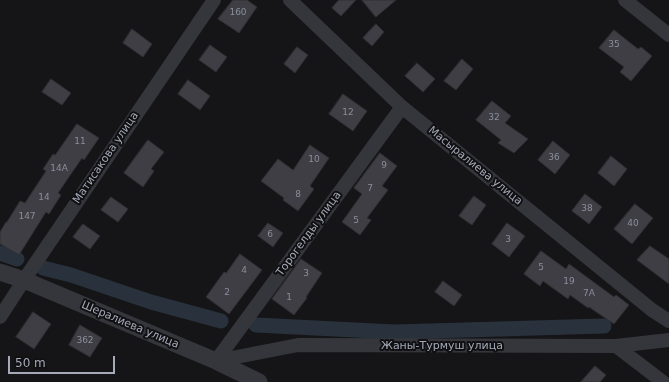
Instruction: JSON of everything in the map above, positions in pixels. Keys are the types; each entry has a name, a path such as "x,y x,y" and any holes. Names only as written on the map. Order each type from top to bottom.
{"street":[{"name":"Матисакова улица","path":"0,317 214,0"},
{"name":"Масыралиева улица","path":"290,0 402,107 652,310 669,321"},
{"path":"625,0 669,35"},
{"name":"Торогелды улица","path":"216,361 402,107"},
{"name":"Шералиева улица","path":"0,272 24,280 216,361 259,382"},
{"name":"Жаны-Турмуш улица","path":"216,361 298,345 616,346 669,340"},
{"path":"616,346 663,382"}],"building":[{"path":"233,0 247,0 257,7 239,33 218,19"},
{"path":"339,0 356,0 341,16 332,8"},
{"path":"362,0 396,0 376,17"},
{"path":"376,24 384,32 372,46 363,38"},
{"path":"132,29 152,44 143,57 123,43"},
{"path":"614,30 638,49 641,47 652,56 631,81 620,72 624,67 599,48"},
{"path":"210,45 227,57 216,72 199,60"},
{"path":"297,47 308,55 295,73 284,64"},
{"path":"462,59 473,69 456,90 444,81"},
{"path":"417,63 435,79 423,92 405,76"},
{"path":"51,79 71,93 62,105 42,92"},
{"path":"188,80 210,96 200,110 178,94"},
{"path":"343,94 367,111 353,131 329,114"},
{"path":"492,101 511,116 505,123 528,139 514,153 498,143 501,140 476,120"},
{"path":"77,124 99,138 84,160 82,158 58,193 61,195 49,214 46,212 19,255 0,244 0,232 20,201 25,203 46,171 43,169"},
{"path":"148,140 164,152 151,169 154,171 143,187 124,173"},
{"path":"553,141 570,155 555,174 538,160"},
{"path":"310,145 329,158 310,186 314,189 298,211 283,200 284,198 261,181 278,159 293,170"},
{"path":"380,153 397,166 382,186 388,190 367,218 371,220 360,235 342,222 362,194 354,188"},
{"path":"611,156 627,169 614,186 598,173"},
{"path":"585,194 602,207 589,224 572,211"},
{"path":"474,196 486,205 472,225 459,216"},
{"path":"111,197 128,209 118,222 101,210"},
{"path":"635,204 653,218 632,244 614,229"},
{"path":"268,223 283,233 273,247 258,236"},
{"path":"507,223 525,236 509,257 492,244"},
{"path":"83,224 100,236 90,249 73,237"},
{"path":"650,246 669,259 669,284 637,260"},
{"path":"541,251 566,269 569,264 614,297 616,295 629,305 614,324 570,295 568,299 543,281 540,286 524,274"},
{"path":"240,254 262,270 229,314 206,297 224,272 226,273"},
{"path":"301,259 322,273 306,297 307,298 294,315 272,299"},
{"path":"443,281 462,295 454,306 435,292"},
{"path":"33,312 51,324 34,349 16,337"},
{"path":"80,325 102,338 90,357 69,345"},
{"path":"595,366 606,375 600,382 581,382"}],"waterway":[{"path":"0,253 17,259"},
{"path":"43,268 71,275 151,302 221,321"},
{"path":"256,325 394,332 604,326"}]}
